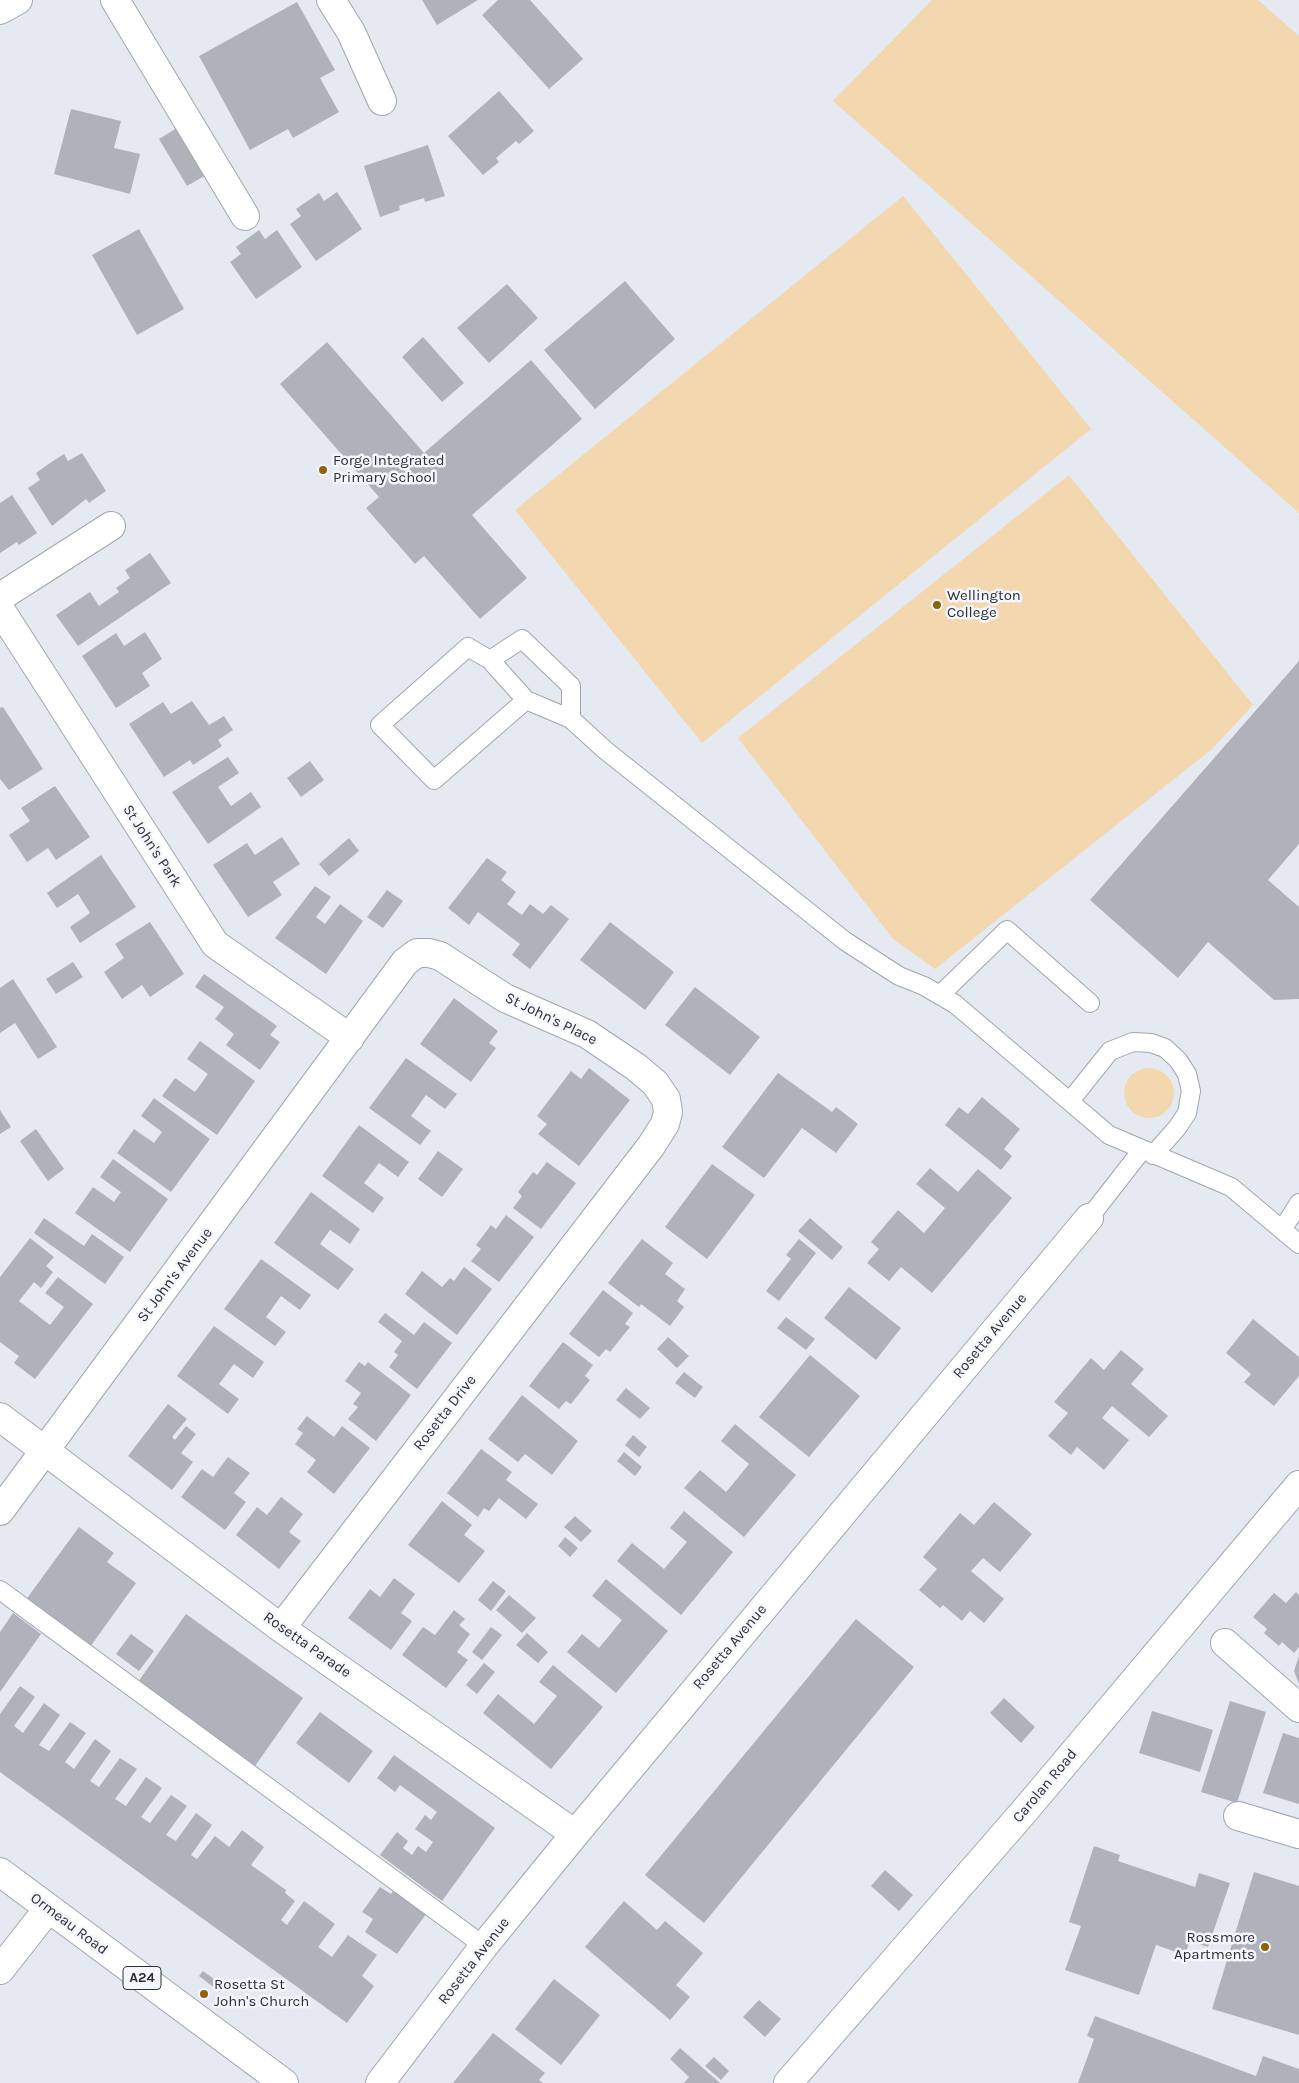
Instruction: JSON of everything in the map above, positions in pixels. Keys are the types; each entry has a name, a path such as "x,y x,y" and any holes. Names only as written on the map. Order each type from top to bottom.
{"street":[{"path":"0,10 18,0"},
{"path":"115,0 245,216"},
{"path":"331,0 351,32 382,101"},
{"path":"0,597 112,526"},
{"name":"St John's Park","path":"0,609 215,944 350,1038"},
{"name":"St John's Place","path":"350,1038 405,962 417,953 429,953 452,963 505,998 587,1034 655,1083 666,1099 668,1112 660,1132 610,1199"},
{"name":"St John's Avenue","path":"0,1511 350,1038"},
{"name":"Rosetta Drive","path":"281,1628 610,1199"},
{"name":"Rosetta Avenue","path":"380,2083 484,1946 575,1834 1089,1218"},
{"path":"0,1417 44,1451"},
{"name":"Rosetta Parade","path":"44,1451 281,1628 575,1834"},
{"name":"Carolan Road","path":"788,2083 1027,1808 1299,1485"},
{"path":"1225,1643 1299,1708"},
{"path":"1238,1816 1299,1834"},
{"name":"Ormeau Road","path":"0,1872 284,2083"},
{"path":"0,1970 48,1908"}],"lane":[{"path":"490,660 522,639 571,686 571,719"},
{"path":"526,700 434,780 380,725 468,647 490,660 526,700 571,719 605,750 845,941 899,976 956,1004 1109,1134 1147,1153 1231,1187 1299,1244"},
{"path":"940,995 1006,930 1090,1003"},
{"path":"1070,1101 1110,1051 1133,1042 1151,1043 1164,1048 1178,1060 1187,1074 1191,1091 1187,1113 1177,1128 1147,1153 1089,1218"},
{"path":"1282,1230 1299,1203"},
{"path":"0,1590 484,1946"}],"shaded area":[{"path":"932,0 1258,0 1299,36 1299,513 833,101"},
{"path":"903,196 1091,429 702,743 515,510"},
{"path":"1069,475 1253,705 1212,749 935,969 893,939 738,738"},
{"path":"1149,1068 1159,1070 1167,1075 1172,1083 1174,1093 1172,1103 1167,1111 1159,1116 1149,1118 1139,1116 1131,1111 1126,1103 1124,1093 1126,1083 1131,1075 1139,1070"}],"building":[{"path":"422,0 478,0 437,25"},
{"path":"498,0 530,0 583,59 549,89 482,15"},
{"path":"297,2 335,70 320,78 339,112 293,138 288,129 250,150 199,56"},
{"path":"499,91 534,131 519,144 516,141 496,158 499,162 483,175 448,136"},
{"path":"71,109 121,121 114,148 140,154 130,194 54,174"},
{"path":"185,123 213,171 187,186 159,139"},
{"path":"428,145 445,196 425,202 424,198 411,202 399,206 400,210 380,217 364,166"},
{"path":"337,192 362,229 316,261 290,224 301,216 296,209 319,193 324,201"},
{"path":"139,229 184,309 137,335 92,255"},
{"path":"259,230 265,239 277,230 302,267 256,299 230,262 241,254 236,247"},
{"path":"625,281 675,339 595,409 544,350"},
{"path":"507,284 538,318 489,363 457,328"},
{"path":"423,337 464,383 442,402 402,357"},
{"path":"327,342 424,453 531,360 582,419 472,515 527,578 480,619 424,556 415,564 366,508 379,497 280,384"},
{"path":"82,453 106,491 89,503 86,499 52,526 28,488 40,480 36,473 50,463 64,454 68,461"},
{"path":"12,495 37,533 19,545 17,542 0,553 0,503"},
{"path":"150,553 171,583 78,646 56,615 90,592 99,606 119,592 116,588 130,578 125,570"},
{"path":"145,632 162,659 142,673 150,686 116,708 82,656 116,633 124,646"},
{"path":"1299,661 1299,844 1268,880 1299,907 1299,999 1274,1000 1208,942 1178,978 1090,900"},
{"path":"192,701 209,725 224,716 233,730 218,740 222,746 193,765 190,760 164,777 129,724 163,702 171,714"},
{"path":"3,707 43,769 9,790 0,779 0,708"},
{"path":"228,757 239,773 218,787 231,806 251,792 261,807 208,844 172,792"},
{"path":"310,761 324,780 301,797 287,778"},
{"path":"55,786 90,837 56,860 48,848 27,862 9,835 30,821 21,808"},
{"path":"282,837 300,864 273,882 282,895 248,917 213,865 247,843 255,855"},
{"path":"349,838 359,851 329,876 319,864"},
{"path":"101,855 136,907 80,943 70,927 90,913 78,894 57,908 47,893"},
{"path":"487,858 507,872 501,880 516,892 507,904 522,915 530,904 543,914 551,905 569,919 530,969 512,955 520,944 478,912 469,925 448,908"},
{"path":"315,886 331,897 316,917 325,924 340,904 363,921 326,974 275,938"},
{"path":"387,890 403,901 383,928 367,917"},
{"path":"150,922 184,974 150,997 142,985 122,999 104,972 124,958 115,944"},
{"path":"610,922 674,972 645,1010 580,960"},
{"path":"73,962 83,977 56,994 46,979"},
{"path":"204,974 277,1026 270,1035 280,1042 260,1070 226,1045 234,1034 215,1019 224,1007 195,987"},
{"path":"13,979 57,1047 38,1059 15,1023 0,1033 0,988"},
{"path":"695,987 760,1037 730,1075 665,1025"},
{"path":"454,998 498,1031 489,1043 496,1048 471,1082 420,1044"},
{"path":"200,1041 255,1081 217,1135 162,1096 175,1078 195,1092 208,1074 187,1059"},
{"path":"406,1058 457,1094 445,1109 426,1095 411,1116 431,1131 420,1145 369,1108"},
{"path":"589,1068 630,1100 579,1166 538,1134 547,1124 537,1116 571,1071 581,1079"},
{"path":"778,1073 832,1112 836,1107 858,1124 836,1153 802,1128 764,1178 722,1147"},
{"path":"982,1097 1020,1129 1004,1149 1012,1156 1001,1170 945,1125 959,1107 968,1114"},
{"path":"154,1098 210,1139 171,1192 117,1153 134,1129 154,1143 162,1132 141,1116"},
{"path":"0,1110 11,1127 0,1134"},
{"path":"359,1125 409,1162 398,1177 379,1163 364,1183 384,1198 373,1213 322,1176"},
{"path":"36,1129 64,1169 48,1181 20,1141"},
{"path":"438,1151 463,1169 442,1197 418,1179"},
{"path":"113,1159 168,1199 130,1252 75,1213 93,1187 114,1202 121,1192 100,1177"},
{"path":"547,1162 576,1183 541,1229 513,1208 522,1196 518,1192 533,1172 537,1175"},
{"path":"712,1164 755,1195 707,1259 665,1227"},
{"path":"930,1168 958,1192 978,1169 1012,1198 932,1293 901,1267 889,1281 867,1263 879,1249 871,1242 898,1210 924,1233 945,1208 916,1184"},
{"path":"311,1192 360,1229 350,1244 330,1230 320,1244 354,1269 338,1290 274,1243"},
{"path":"506,1215 534,1237 499,1282 471,1261 481,1249 476,1245 491,1225 496,1229"},
{"path":"44,1218 84,1246 92,1234 124,1257 105,1284 34,1233"},
{"path":"810,1218 843,1247 832,1260 798,1231"},
{"path":"30,1238 54,1257 46,1266 53,1272 41,1288 34,1282 19,1301 50,1325 64,1307 45,1293 58,1277 93,1304 35,1379 14,1363 19,1356 0,1342 0,1277"},
{"path":"642,1239 673,1263 665,1274 685,1289 677,1301 684,1307 670,1326 641,1304 639,1307 608,1283"},
{"path":"799,1239 816,1253 779,1301 766,1291 791,1259 786,1255"},
{"path":"261,1259 311,1295 300,1310 281,1296 266,1317 286,1332 275,1346 224,1309"},
{"path":"464,1267 492,1289 457,1335 405,1294 422,1271 442,1287 450,1278 454,1281"},
{"path":"849,1287 901,1328 876,1360 824,1318"},
{"path":"603,1290 633,1313 625,1324 630,1327 610,1352 606,1349 599,1357 569,1334"},
{"path":"385,1313 414,1335 424,1322 452,1343 417,1389 389,1367 398,1355 394,1352 402,1341 378,1322"},
{"path":"786,1317 815,1339 806,1350 777,1328"},
{"path":"1253,1319 1299,1357 1299,1376 1274,1406 1244,1382 1251,1374 1226,1353"},
{"path":"214,1326 264,1362 253,1378 234,1364 219,1384 239,1399 228,1414 177,1376"},
{"path":"668,1337 689,1356 677,1368 657,1349"},
{"path":"563,1342 593,1365 585,1376 590,1380 571,1404 566,1401 559,1409 529,1386"},
{"path":"1121,1350 1144,1369 1131,1384 1168,1416 1149,1437 1112,1406 1102,1418 1129,1440 1104,1470 1077,1447 1071,1455 1048,1436 1068,1413 1054,1402 1091,1358 1104,1370"},
{"path":"810,1355 860,1396 809,1457 759,1417"},
{"path":"359,1362 365,1366 368,1362 411,1395 376,1441 348,1419 358,1407 353,1404 361,1393 345,1381"},
{"path":"684,1372 703,1387 695,1398 675,1383"},
{"path":"626,1388 650,1408 640,1419 616,1400"},
{"path":"522,1395 578,1441 552,1475 525,1454 518,1462 488,1439"},
{"path":"168,1404 187,1419 172,1437 175,1440 186,1426 196,1434 181,1453 193,1462 172,1490 128,1456"},
{"path":"307,1416 334,1437 342,1426 370,1448 334,1494 307,1472 316,1460 295,1444 303,1433 297,1429"},
{"path":"735,1424 796,1475 744,1537 684,1488 700,1470 726,1492 749,1464 721,1441"},
{"path":"633,1435 647,1447 639,1457 625,1445"},
{"path":"481,1449 512,1472 506,1480 538,1504 526,1519 499,1498 489,1511 484,1508 478,1517 447,1493"},
{"path":"624,1452 642,1467 635,1476 617,1461"},
{"path":"228,1457 250,1473 234,1493 246,1502 225,1530 181,1497 202,1469 213,1477"},
{"path":"281,1497 303,1514 289,1532 301,1541 279,1569 236,1535 257,1507 267,1515"},
{"path":"442,1501 472,1525 464,1535 485,1551 459,1583 408,1545"},
{"path":"994,1502 1032,1534 1000,1572 983,1558 971,1571 1004,1599 984,1623 970,1611 962,1621 943,1605 940,1608 919,1590 937,1569 923,1557 960,1513 974,1525"},
{"path":"684,1511 733,1552 681,1615 617,1561 632,1543 664,1569 687,1542 670,1528"},
{"path":"575,1516 592,1531 581,1542 564,1527"},
{"path":"79,1527 114,1553 107,1562 136,1583 90,1647 25,1601"},
{"path":"565,1537 578,1548 570,1557 558,1546"},
{"path":"394,1578 415,1594 401,1613 412,1621 391,1650 348,1618 370,1589 380,1597"},
{"path":"606,1579 668,1631 616,1693 567,1652 582,1634 599,1648 622,1620 592,1596"},
{"path":"493,1581 506,1591 491,1611 478,1600"},
{"path":"1296,1592 1299,1595 1299,1647 1294,1653 1282,1642 1279,1646 1264,1633 1267,1629 1253,1617 1274,1593 1286,1603"},
{"path":"509,1595 536,1618 522,1633 496,1610"},
{"path":"454,1610 465,1619 459,1625 470,1634 457,1652 468,1660 446,1688 402,1655 423,1627 435,1635"},
{"path":"13,1613 41,1634 0,1692 0,1632"},
{"path":"186,1614 303,1698 255,1766 138,1682"},
{"path":"856,1619 914,1667 704,1923 645,1875"},
{"path":"491,1627 502,1635 482,1660 472,1652"},
{"path":"527,1633 548,1652 538,1663 516,1645"},
{"path":"131,1634 154,1651 139,1671 116,1654"},
{"path":"1299,1656 1299,1684 1294,1671"},
{"path":"484,1663 495,1672 477,1694 466,1685"},
{"path":"553,1665 603,1707 551,1769 483,1713 498,1694 534,1724 557,1696 539,1682"},
{"path":"20,1686 35,1697 14,1726 23,1733 44,1703 60,1715 39,1745 49,1751 70,1722 86,1733 65,1762 74,1769 95,1739 111,1751 90,1781 99,1787 120,1758 137,1769 115,1799 126,1806 146,1777 162,1788 141,1817 150,1823 171,1795 187,1806 166,1835 176,1841 196,1813 212,1825 191,1855 197,1859 215,1836 229,1847 242,1830 264,1847 251,1865 286,1890 285,1893 295,1901 281,1920 287,1925 304,1901 335,1924 318,1947 332,1957 348,1935 377,1955 362,1976 374,1986 347,2023 0,1772 0,1714"},
{"path":"1004,1698 1035,1727 1021,1743 990,1713"},
{"path":"1230,1701 1266,1712 1237,1803 1201,1792"},
{"path":"1152,1711 1213,1730 1200,1772 1139,1753"},
{"path":"320,1712 373,1751 349,1783 296,1743"},
{"path":"1283,1733 1299,1738 1299,1804 1263,1793"},
{"path":"394,1755 495,1828 442,1901 380,1855 397,1832 408,1841 403,1848 412,1855 418,1846 426,1852 433,1842 415,1829 425,1815 431,1820 437,1812 400,1785 395,1792 377,1778"},
{"path":"1094,1846 1120,1855 1118,1861 1195,1887 1199,1873 1230,1883 1208,1947 1190,1941 1185,1955 1156,1945 1139,1995 1065,1970 1081,1926 1069,1922"},
{"path":"885,1870 913,1895 899,1911 871,1886"},
{"name":"Rossmore Apartments","path":"1254,1872 1299,1886 1299,2035 1212,2009"},
{"path":"380,1887 391,1894 396,1887 429,1910 397,1954 365,1932 373,1919 362,1912"},
{"path":"624,1901 657,1930 665,1921 703,1953 676,1985 690,1997 670,2020 585,1947"},
{"path":"203,1971 225,1987 220,1992 199,1976"},
{"path":"554,1979 600,2015 561,2065 515,2029"},
{"path":"759,2000 781,2019 765,2037 743,2017"},
{"path":"1095,2016 1256,2076 1263,2056 1299,2069 1299,2083 1078,2083 1094,2039 1087,2036"},
{"path":"493,2033 545,2073 539,2080 543,2083 453,2083"},
{"path":"680,2048 720,2083 684,2083 689,2077 670,2059"},
{"path":"714,2057 729,2071 721,2080 705,2066"}],"place":[{"name":"Forge Integrated Primary School","path":"323,470"},
{"name":"Wellington College","path":"937,605"},
{"name":"Rossmore Apartments","path":"1265,1947"},
{"name":"Rosetta St John's Church","path":"204,1994"}]}
